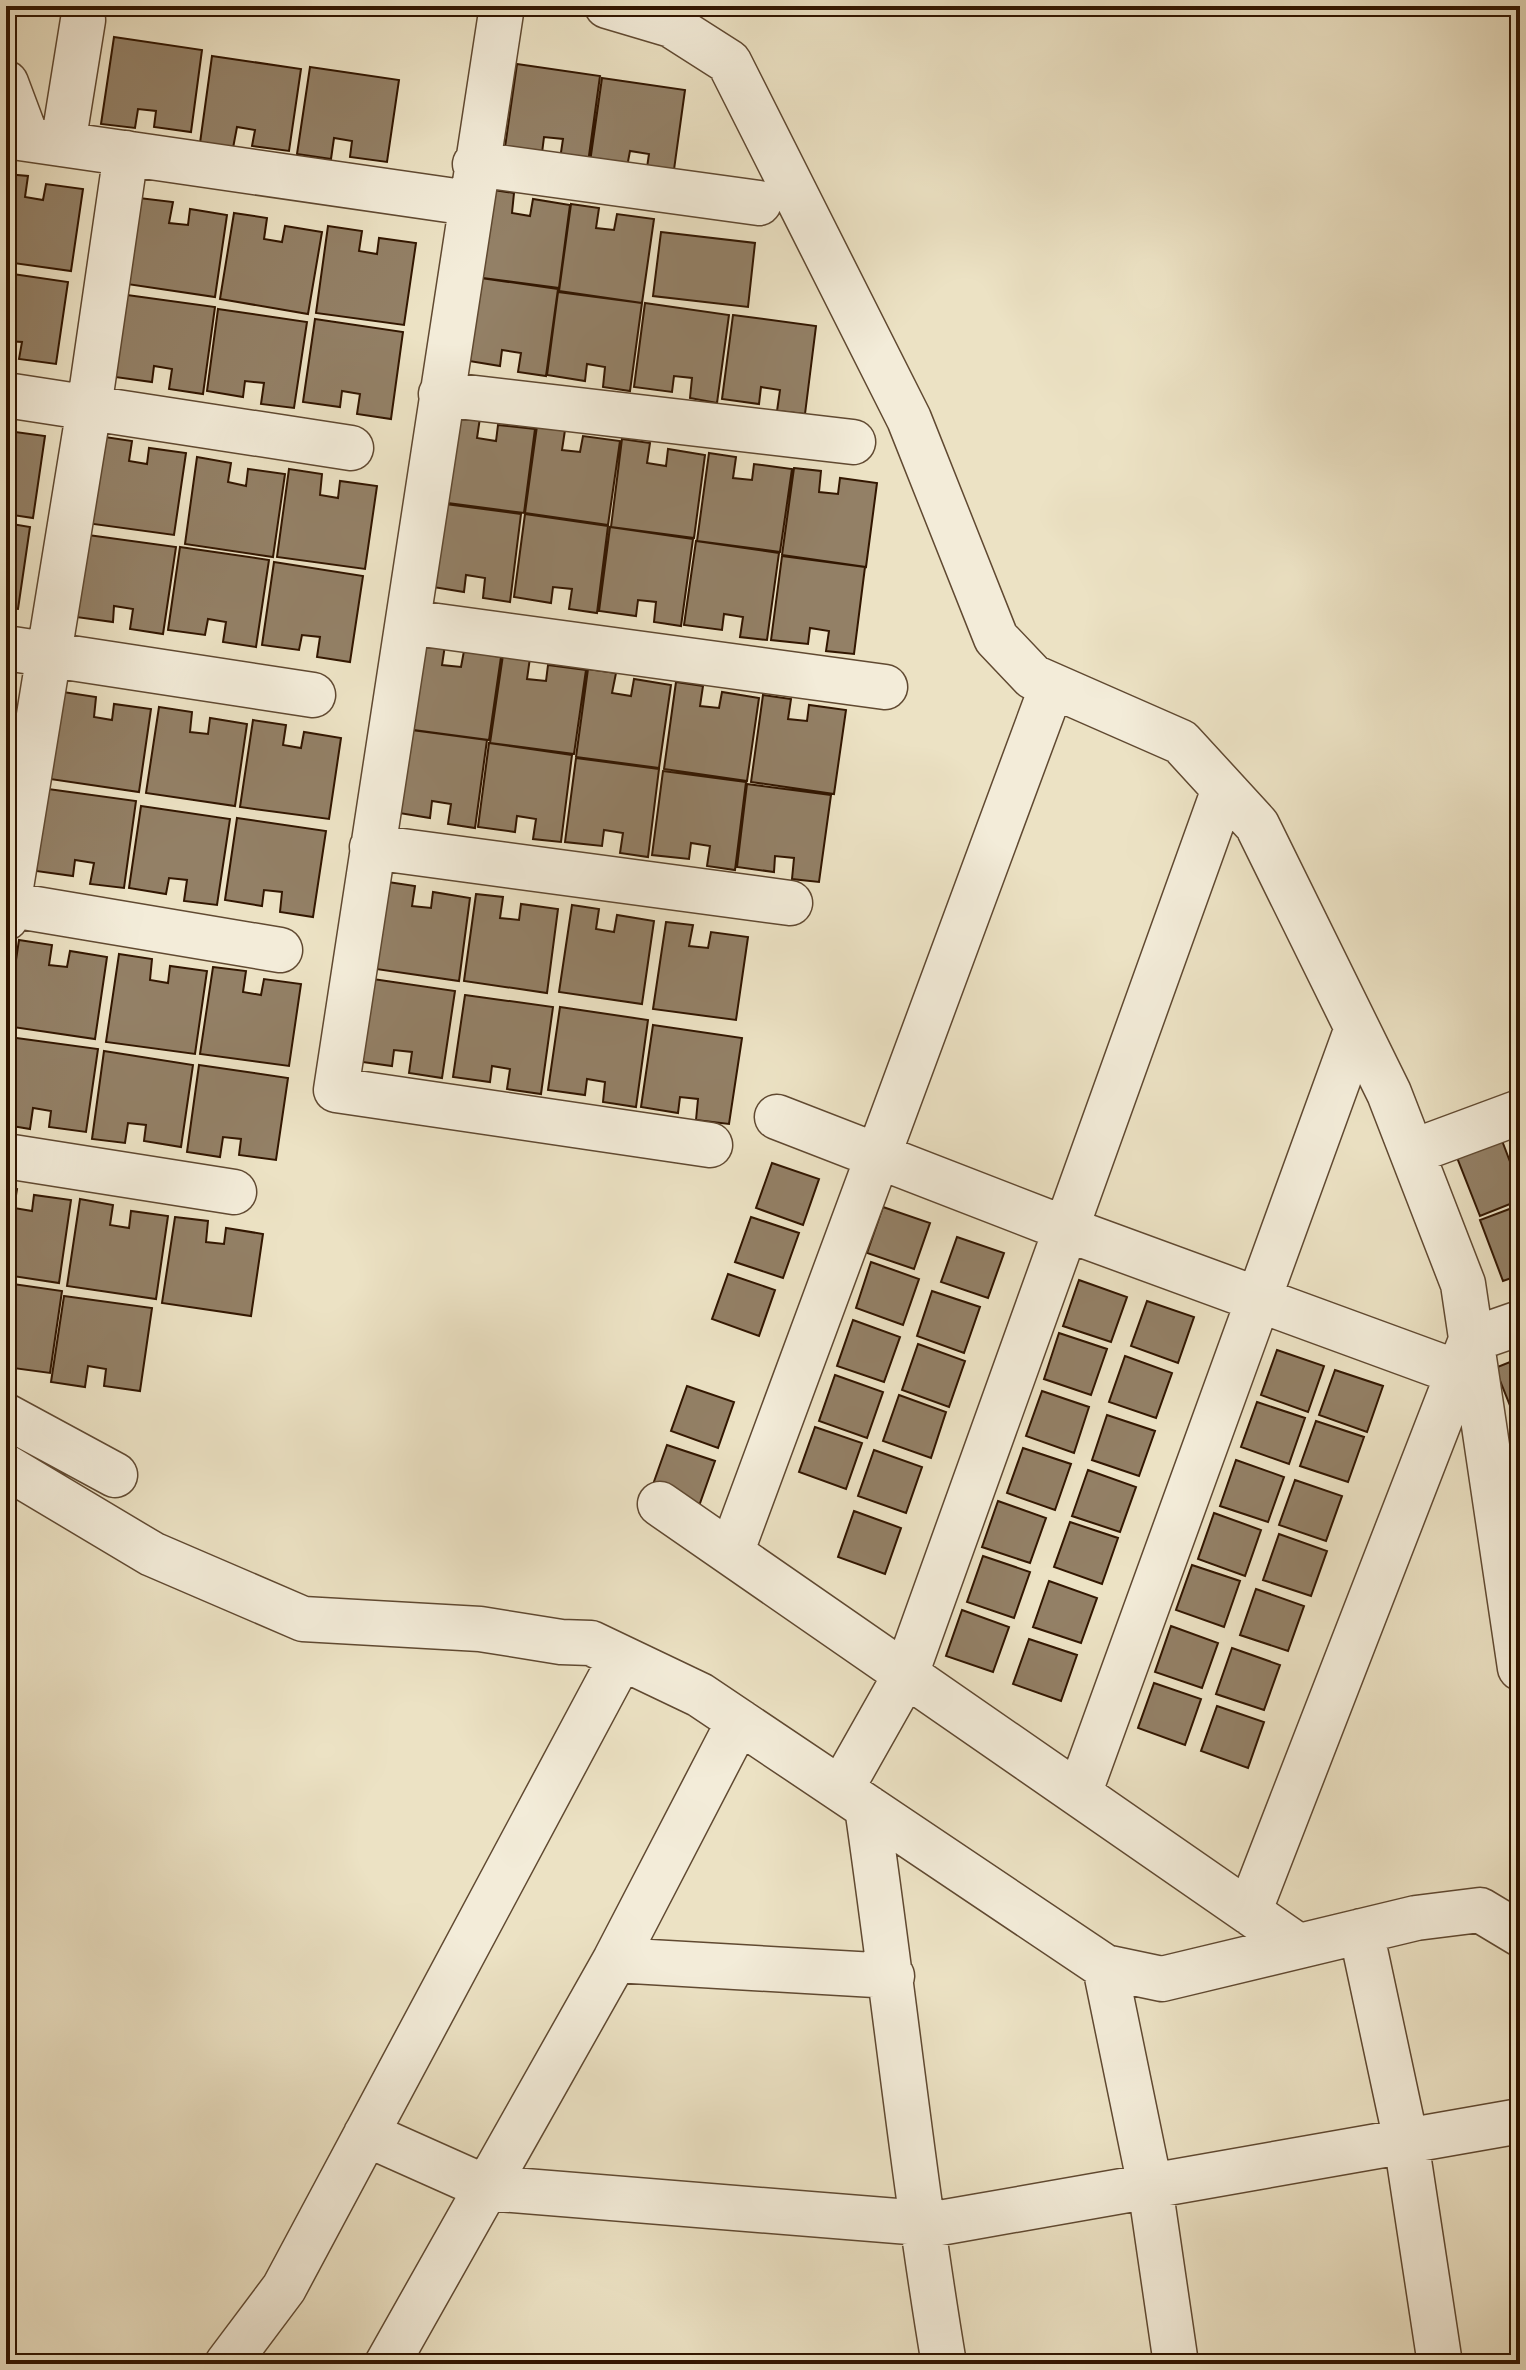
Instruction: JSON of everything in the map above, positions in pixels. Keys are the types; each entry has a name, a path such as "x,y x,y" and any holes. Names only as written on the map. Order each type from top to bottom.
{"street":[{"path":"502,6 472,183 336,1090 710,1145"},
{"path":"607,6 671,25 729,62 909,419 996,638 1033,677 1181,742 1257,825 1389,1093 1463,1284 1465,1357 1511,1548 1520,1668"},
{"path":"32,140 83,20"},
{"path":"6,83 32,140"},
{"path":"32,140 126,153 472,183 759,203"},
{"path":"126,153 89,408 26,652 7,909 280,950"},
{"path":"441,394 853,442"},
{"path":"6,395 351,448"},
{"path":"408,622 885,687"},
{"path":"26,652 313,695"},
{"path":"731,1553 1052,686"},
{"path":"944,2364 920,2223 892,1976 854,1798 906,1674 1224,789"},
{"path":"372,847 790,903"},
{"path":"1079,1794 1256,1299 1357,1028"},
{"path":"1412,1152 1520,1112"},
{"path":"777,1117 1256,1299 1465,1357"},
{"path":"6,1156 234,1192"},
{"path":"1249,1912 1465,1357 1520,1323"},
{"path":"6,1416 115,1475"},
{"path":"6,1467 152,1554 303,1619 480,1629 561,1642 591,1643 700,1695 1105,1967 1162,1979 1416,1918 1480,1910 1520,1934"},
{"path":"660,1504 1298,1946"},
{"path":"227,2364 284,2288 621,1658"},
{"path":"387,2364 615,1960 739,1721"},
{"path":"1361,1931 1406,2141 1440,2364"},
{"path":"615,1960 892,1976"},
{"path":"1105,1967 1150,2186 1176,2364"},
{"path":"366,2134 487,2188 934,2224 1520,2121"}],"building":[{"path":"114,37 202,50 191,132 154,127 156,111 138,109 135,128 101,124"},
{"path":"212,56 301,69 289,151 252,146 255,130 237,127 233,148 200,143"},
{"path":"517,64 600,76 588,163 560,159 563,139 544,137 542,153 505,147"},
{"path":"310,67 399,80 387,162 350,157 352,141 334,138 331,159 297,154"},
{"path":"602,78 685,90 673,177 646,174 649,154 630,151 627,167 590,162"},
{"path":"6,174 28,176 25,197 43,200 46,184 83,189 71,271 6,262"},
{"path":"487,189 514,193 512,213 530,216 533,199 570,205 559,288 475,277"},
{"path":"139,198 173,202 169,223 188,225 190,209 227,215 215,297 127,284"},
{"path":"571,204 599,208 596,228 614,230 617,214 654,219 642,303 559,291"},
{"path":"234,213 267,218 264,239 282,242 285,226 322,232 308,314 220,299"},
{"path":"328,226 362,231 359,251 377,254 379,238 416,243 404,325 316,313"},
{"path":"661,232 755,243 748,307 653,296"},
{"path":"6,273 68,282 56,364 19,359 22,342 6,341"},
{"path":"474,277 558,289 546,376 518,372 521,353 502,350 500,366 463,360"},
{"path":"558,292 642,303 630,391 603,387 605,367 587,364 585,381 547,375"},
{"path":"127,295 215,307 203,394 169,389 172,369 154,366 152,382 115,377"},
{"path":"645,303 729,315 717,403 690,398 692,378 674,376 672,392 634,387"},
{"path":"218,309 307,322 294,408 261,404 264,383 245,381 243,397 207,391"},
{"path":"733,315 816,326 805,414 777,411 780,390 761,387 759,404 722,399"},
{"path":"315,319 403,332 391,419 357,414 360,394 342,391 340,407 303,402"},
{"path":"452,415 480,418 477,438 496,441 498,425 535,429 524,513 440,502"},
{"path":"537,426 565,430 562,450 580,452 583,436 620,441 608,525 525,513"},
{"path":"8,431 45,436 33,518 6,514"},
{"path":"98,436 132,441 129,461 147,464 149,448 186,453 174,535 86,523"},
{"path":"622,439 650,443 647,463 666,466 668,449 705,455 694,538 611,527"},
{"path":"709,453 736,457 733,478 752,480 754,464 792,469 780,552 697,541"},
{"path":"197,457 231,463 228,482 246,486 248,469 285,474 273,557 185,544"},
{"path":"794,468 821,471 819,492 838,494 840,478 877,483 866,567 782,555"},
{"path":"289,469 322,474 320,495 338,498 340,481 377,486 365,569 277,557"},
{"path":"438,503 521,514 510,602 483,598 485,578 466,575 464,592 427,586"},
{"path":"525,514 608,526 597,613 569,609 572,589 553,587 551,603 514,597"},
{"path":"6,523 30,527 18,609 6,608"},
{"path":"610,527 693,539 681,626 654,622 656,602 638,600 636,616 599,611"},
{"path":"88,535 176,547 163,634 130,629 133,609 114,606 113,622 76,617"},
{"path":"696,541 779,553 767,640 740,637 743,617 724,614 722,630 684,625"},
{"path":"180,547 269,560 256,647 223,642 226,622 208,619 205,635 168,630"},
{"path":"782,556 865,567 854,654 826,651 829,631 810,628 808,644 771,640"},
{"path":"274,562 363,576 350,662 317,657 320,637 302,635 299,650 262,645"},
{"path":"418,641 445,645 442,665 461,667 464,651 501,657 489,740 406,729"},
{"path":"503,655 530,658 527,679 546,681 548,665 586,670 574,754 490,743"},
{"path":"588,669 616,673 612,693 631,696 634,679 671,685 659,768 576,757"},
{"path":"676,682 703,686 700,706 719,708 722,692 759,698 747,781 664,769"},
{"path":"63,692 96,697 94,717 112,720 114,704 151,709 139,792 50,779"},
{"path":"763,695 791,699 788,719 807,721 809,705 846,710 834,794 751,782"},
{"path":"159,707 192,712 190,732 208,734 210,718 247,724 235,806 146,793"},
{"path":"253,720 286,725 283,745 301,748 304,732 341,738 329,819 240,807"},
{"path":"404,729 487,740 475,828 448,824 451,804 432,801 430,818 393,812"},
{"path":"489,743 572,755 561,842 533,839 536,819 517,816 515,832 478,827"},
{"path":"576,758 659,769 648,857 620,853 623,833 604,830 602,846 565,842"},
{"path":"663,771 746,782 735,870 707,866 710,846 691,843 689,859 652,855"},
{"path":"747,784 831,795 819,882 792,879 794,858 775,856 774,872 737,867"},
{"path":"48,789 136,801 124,888 90,884 94,863 75,860 73,876 36,871"},
{"path":"141,806 230,819 217,905 184,901 187,880 169,878 166,894 129,888"},
{"path":"237,818 326,831 313,917 280,912 282,892 264,890 262,906 225,900"},
{"path":"388,882 415,886 412,906 431,908 433,892 470,898 459,981 376,969"},
{"path":"476,894 503,897 500,918 519,920 521,904 558,909 547,993 464,981"},
{"path":"572,905 599,909 596,929 614,932 617,915 654,921 642,1004 559,992"},
{"path":"666,922 693,925 689,946 708,948 711,932 748,937 736,1020 653,1009"},
{"path":"19,940 52,945 49,965 67,967 70,951 107,957 95,1039 6,1026"},
{"path":"119,954 152,959 150,980 168,983 170,966 207,971 195,1054 106,1042"},
{"path":"213,967 246,971 243,992 261,995 264,979 301,984 289,1066 200,1054"},
{"path":"366,978 455,991 442,1078 409,1073 412,1052 394,1050 392,1066 355,1061"},
{"path":"465,995 553,1007 541,1094 507,1089 510,1069 492,1066 490,1082 453,1077"},
{"path":"560,1007 648,1020 636,1107 603,1102 605,1082 587,1079 585,1095 548,1090"},
{"path":"653,1025 742,1038 729,1124 696,1120 698,1099 680,1097 678,1113 641,1107"},
{"path":"9,1037 98,1049 86,1132 49,1127 51,1111 33,1108 30,1129 6,1125"},
{"path":"104,1051 193,1065 181,1147 144,1141 146,1125 128,1123 125,1143 92,1139"},
{"path":"199,1065 288,1078 276,1160 239,1155 241,1139 223,1137 220,1157 187,1152"},
{"path":"1501,1138 1520,1188 1520,1200 1480,1216 1456,1155"},
{"path":"772,1163 819,1179 803,1225 756,1208"},
{"path":"6,1187 17,1189 14,1208 32,1211 34,1195 71,1200 59,1283 6,1275"},
{"path":"80,1199 113,1205 110,1225 129,1228 131,1211 168,1216 156,1299 67,1286"},
{"path":"1520,1205 1520,1275 1503,1281 1480,1220"},
{"path":"883,1207 930,1223 914,1269 867,1253"},
{"path":"175,1217 208,1221 206,1242 224,1244 226,1228 263,1234 251,1316 162,1303"},
{"path":"751,1217 799,1233 783,1278 735,1262"},
{"path":"957,1237 1004,1253 988,1298 941,1282"},
{"path":"871,1262 919,1279 903,1325 856,1308"},
{"path":"728,1274 775,1290 759,1336 712,1319"},
{"path":"1079,1280 1127,1297 1111,1342 1063,1326"},
{"path":"6,1283 62,1291 50,1373 13,1368 15,1352 6,1351"},
{"path":"932,1291 980,1307 964,1353 917,1336"},
{"path":"64,1296 152,1308 140,1391 104,1386 106,1369 88,1366 85,1387 51,1382"},
{"path":"1147,1301 1194,1317 1178,1363 1131,1346"},
{"path":"853,1320 900,1337 884,1382 837,1366"},
{"path":"1059,1333 1107,1349 1091,1395 1044,1379"},
{"path":"918,1344 965,1361 949,1407 902,1390"},
{"path":"1277,1350 1324,1366 1308,1412 1261,1395"},
{"path":"1125,1356 1172,1373 1156,1418 1109,1402"},
{"path":"1520,1358 1520,1428 1519,1428 1495,1368"},
{"path":"1335,1370 1383,1386 1367,1432 1319,1415"},
{"path":"835,1375 883,1392 867,1438 819,1421"},
{"path":"687,1386 734,1402 718,1448 671,1431"},
{"path":"1042,1391 1089,1407 1074,1453 1026,1436"},
{"path":"899,1395 946,1412 931,1458 883,1441"},
{"path":"1257,1402 1305,1418 1289,1464 1241,1447"},
{"path":"1107,1415 1155,1431 1139,1476 1092,1460"},
{"path":"1316,1421 1364,1437 1348,1482 1300,1466"},
{"path":"815,1427 862,1443 846,1489 799,1472"},
{"path":"667,1445 715,1461 699,1506 651,1490"},
{"path":"1023,1448 1071,1464 1055,1510 1007,1493"},
{"path":"874,1450 922,1467 906,1513 858,1496"},
{"path":"1236,1460 1284,1477 1268,1522 1220,1506"},
{"path":"1088,1470 1136,1487 1120,1532 1072,1516"},
{"path":"1295,1480 1342,1496 1326,1541 1279,1525"},
{"path":"998,1501 1046,1518 1030,1563 982,1547"},
{"path":"854,1511 901,1528 885,1574 838,1557"},
{"path":"1214,1513 1261,1530 1245,1576 1198,1559"},
{"path":"1070,1522 1118,1538 1102,1584 1054,1567"},
{"path":"1279,1534 1327,1551 1311,1596 1263,1580"},
{"path":"983,1556 1030,1572 1014,1618 967,1602"},
{"path":"1192,1565 1240,1581 1224,1627 1176,1610"},
{"path":"1049,1581 1097,1598 1081,1643 1033,1627"},
{"path":"1256,1589 1304,1606 1288,1651 1240,1635"},
{"path":"962,1610 1009,1627 993,1672 946,1656"},
{"path":"1171,1626 1218,1643 1202,1688 1155,1672"},
{"path":"1029,1639 1077,1655 1061,1701 1013,1684"},
{"path":"1232,1648 1280,1665 1264,1710 1216,1694"},
{"path":"1154,1683 1201,1699 1185,1745 1138,1728"},
{"path":"1217,1706 1264,1722 1248,1768 1201,1751"}]}
